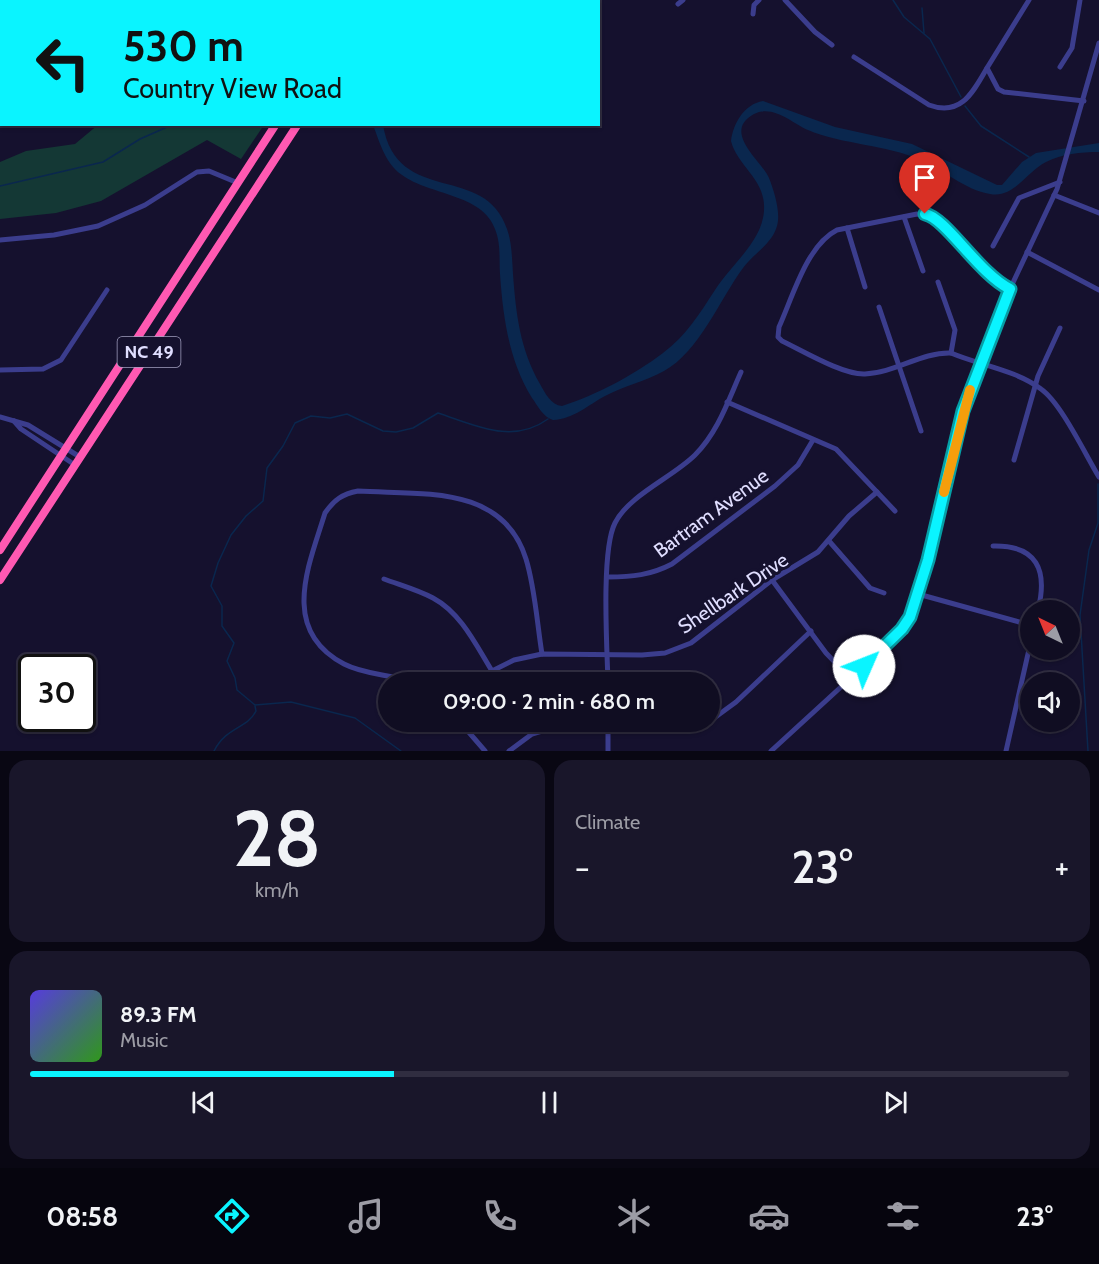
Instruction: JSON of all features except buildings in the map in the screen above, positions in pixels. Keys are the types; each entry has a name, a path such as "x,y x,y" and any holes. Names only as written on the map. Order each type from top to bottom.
{"highway":[{"name":"NC 49","path":"0,550 275,126"},
{"name":"NC 49","path":"0,580 297,126"}],"street":[{"path":"753,14 754,5 759,0"},
{"path":"785,0 815,32 832,45"},
{"path":"854,57 929,105 939,109 952,108 963,101 987,68 1029,0"},
{"path":"1060,67 1072,48 1080,0"},
{"path":"771,751 902,629 918,594 963,411 1010,289 1060,182 1099,43"},
{"path":"987,68 998,89 1004,92 1083,101"},
{"path":"0,240 54,235 98,226 145,205 197,172 209,171 238,183"},
{"path":"993,246 1018,198 1060,182"},
{"path":"1054,195 1099,213"},
{"path":"1010,289 981,269 939,221 925,214 847,228 827,235 816,247 779,327 778,337 782,341 859,374 938,353 951,353 1036,385 1056,405 1099,477"},
{"path":"904,217 923,271"},
{"path":"847,228 865,287"},
{"path":"1027,252 1099,290"},
{"path":"938,282 955,330 951,353"},
{"path":"0,370 43,369 62,360 107,290"},
{"path":"879,307 921,431"},
{"path":"1014,460 1036,385 1060,328"},
{"path":"608,672 608,554 615,523 636,500 693,457 711,438 741,372"},
{"path":"727,402 836,449 895,511"},
{"path":"0,417 28,425 80,457"},
{"path":"14,421 21,429 75,465"},
{"name":"Bartram Avenue","path":"608,577 633,577 657,572 672,564 775,486 798,465 813,440"},
{"path":"378,673 345,664 323,648 305,617 302,600 304,581 325,513 332,503 346,493 358,491 450,497 486,506 500,517 515,533 527,560 542,654"},
{"name":"Shellbark Drive","path":"492,671 514,660 542,654 665,653 691,643 772,580 802,564 829,541 849,516 877,492"},
{"path":"829,541 870,588 884,592"},
{"path":"993,546 1011,546 1027,553 1035,560 1042,577 1039,600"},
{"path":"384,579 432,597 444,605 466,630 492,671"},
{"path":"772,580 826,653 851,678"},
{"path":"918,594 1020,622"},
{"path":"720,713 736,702 811,631"},
{"path":"1006,751 1027,660"},
{"path":"469,732 485,751"},
{"path":"509,751 532,734 539,732"},
{"path":"608,732 608,751"}],"green space":[{"path":"97,126 263,126 241,159 207,140 101,201 56,213 0,219 0,162 26,151 75,144"}],"water":[{"path":"763,101 835,127 912,144 997,185 1002,185 1022,162 1036,153 1099,143 1099,152 1085,152 1052,159 1039,166 1006,192 990,194 963,184 930,164 907,155 822,135 768,111 754,114 745,121 741,129 742,138 765,171 775,195 778,220 775,232 743,268 708,324 688,351 676,362 657,375 605,396 574,414 553,420 544,414 532,398 513,354 503,306 498,240 489,217 467,202 413,182 402,175 387,159 373,126 383,126 391,150 405,166 423,176 480,196 496,209 510,240 514,289 523,344 533,371 546,395 562,406 614,384 652,361 671,346 692,324 722,280 754,240 763,217 763,195 755,179 734,150 731,141 737,122 745,110"}],"waterway":[{"path":"893,0 904,17 930,39 961,97"},
{"path":"922,8 924,33"},
{"path":"965,106 981,126 1029,157"},
{"path":"0,186 103,162 140,139 169,126"},
{"path":"401,751 355,718 291,702 255,705 237,690 235,678 227,661 234,643 222,626 222,606 211,586 218,563 231,535 246,516 263,501 267,468 283,446 295,423 311,416 330,418 347,414 383,431 396,432 413,428 438,413 480,427 507,432 534,427 548,419"},
{"path":"1088,751 1080,615 1089,550 1098,523 1098,484"},
{"path":"214,751 225,737 252,717 256,711 255,706"}],"slow traffic":[{"path":"944,492 970,390"}],"route":[{"path":"864,666 902,629 910,617 928,560 963,411 975,374 1010,289 993,280 939,221 925,214"}]}
